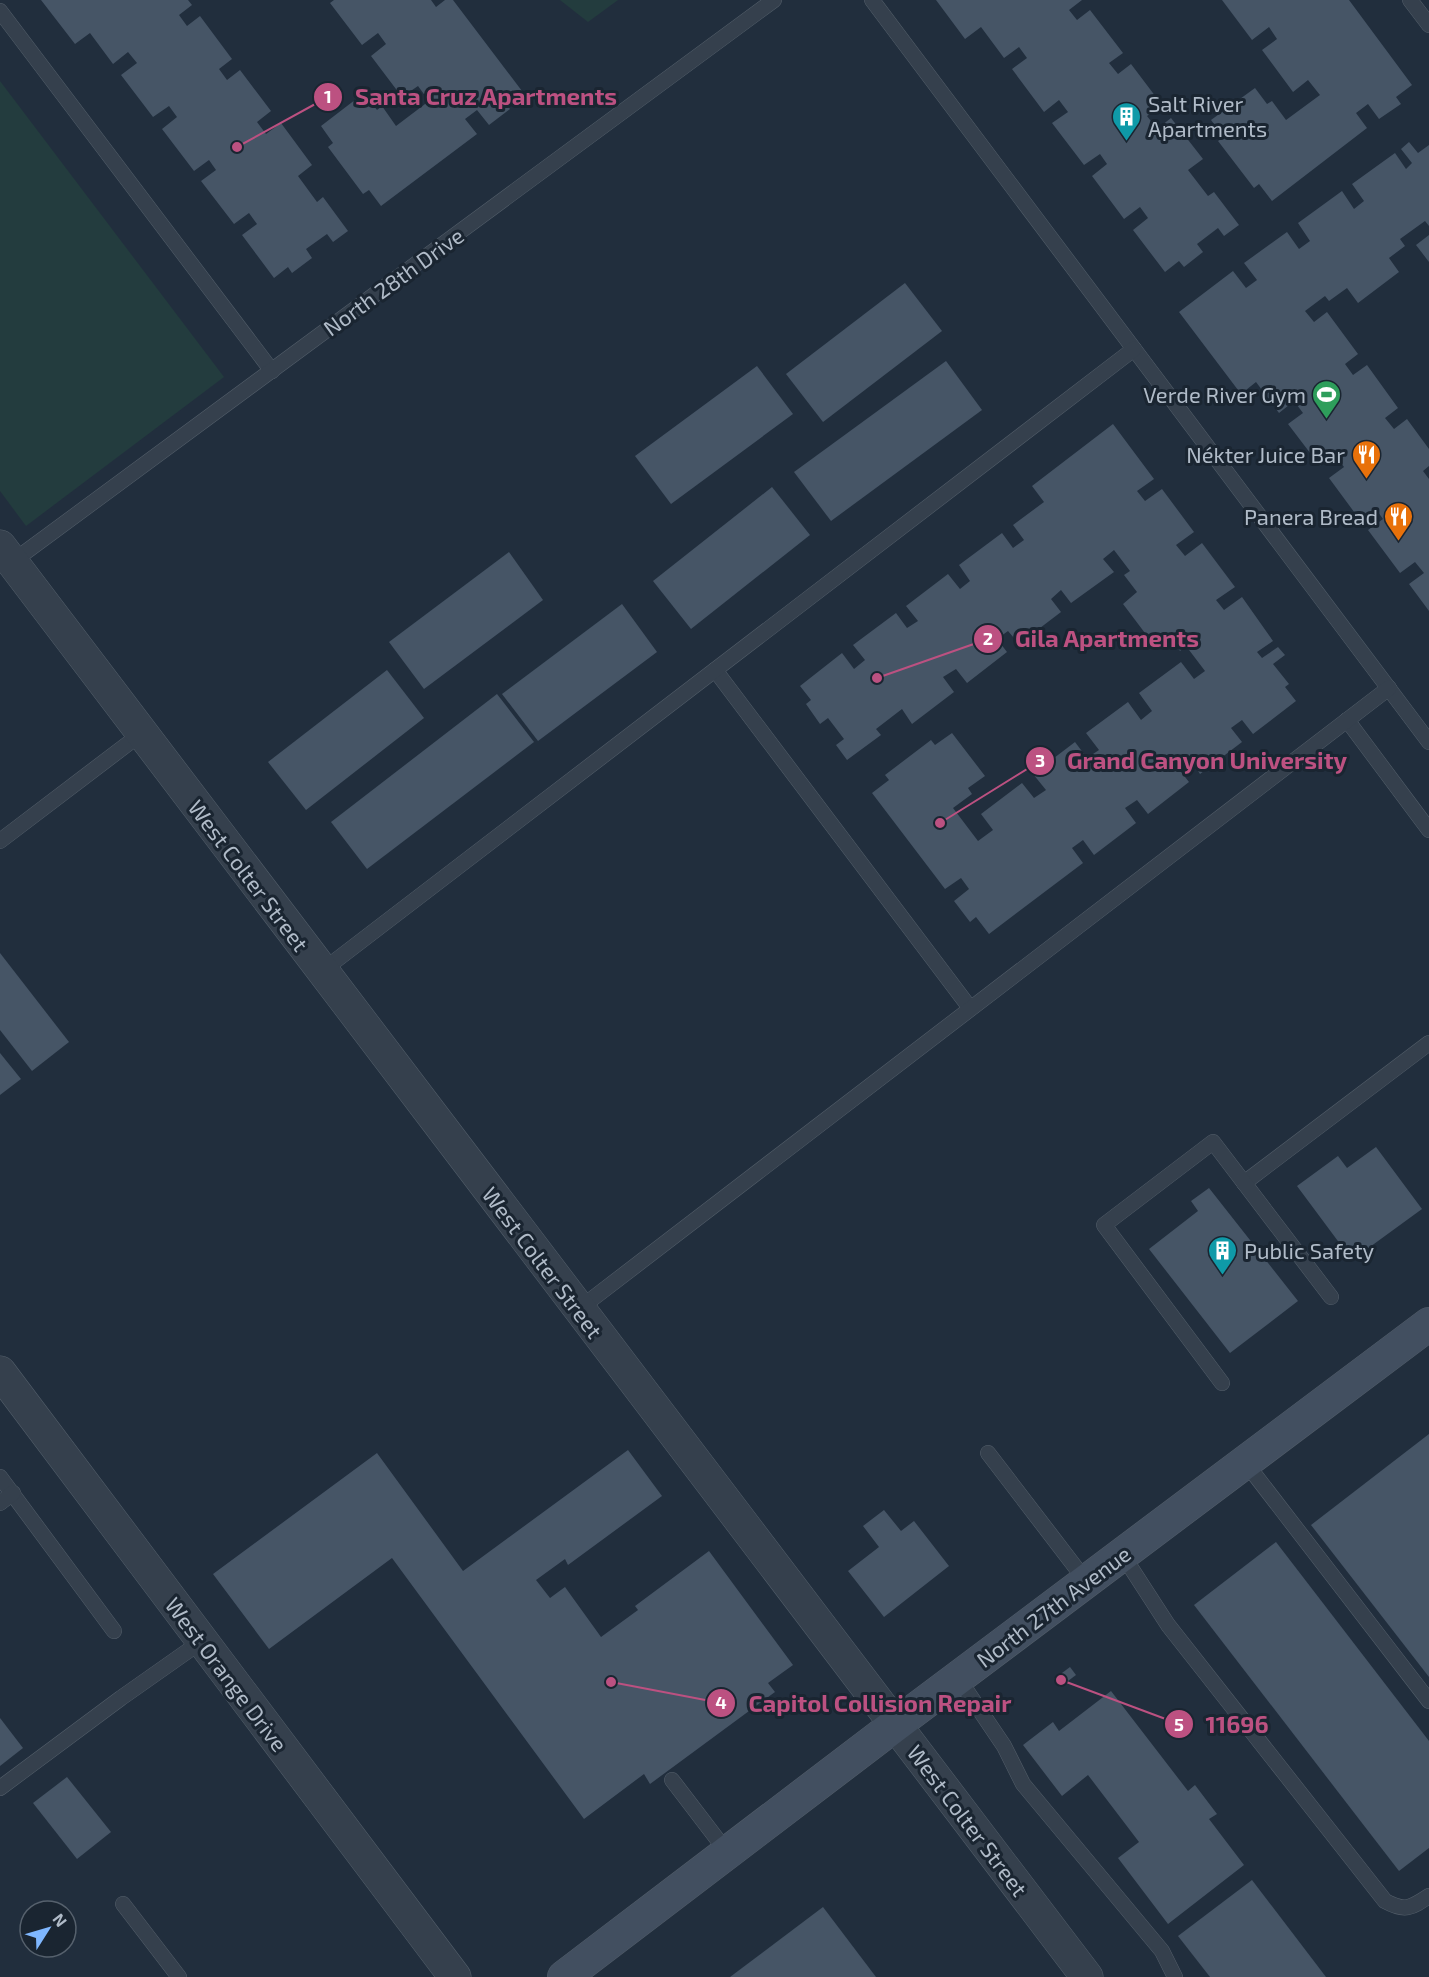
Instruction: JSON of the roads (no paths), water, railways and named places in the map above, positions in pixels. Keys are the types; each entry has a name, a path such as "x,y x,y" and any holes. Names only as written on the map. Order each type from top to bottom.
{"main road":[{"name":"North 27th Avenue","path":"564,1977 894,1725 1429,1324"}],"street":[{"name":"West Colter Street","path":"6,554 1087,1977"},
{"name":"West Orange Drive","path":"0,1372 455,1977"}],"lane":[{"name":"North 28th Drive","path":"6,554 272,370 774,0"},
{"path":"872,0 1429,742"},
{"path":"1410,0 1429,25"},
{"path":"0,11 272,370"},
{"path":"322,971 1134,349"},
{"path":"715,670 970,1008"},
{"path":"579,1310 1389,688"},
{"path":"1347,720 1429,830"},
{"path":"0,841 142,733"},
{"path":"1244,1183 1429,1043"},
{"path":"1222,1383 1104,1225 1214,1142 1331,1297"},
{"path":"988,1453 1086,1581"},
{"path":"1245,1462 1429,1701"},
{"path":"0,1477 114,1631"},
{"path":"0,1503 13,1493"},
{"path":"1122,1554 1168,1625 1385,1901 1399,1908 1414,1906 1429,1896"},
{"path":"0,1788 202,1641"},
{"path":"958,1678 1004,1746 1023,1784 1162,1951 1175,1977"},
{"path":"672,1780 728,1852"},
{"path":"123,1904 179,1977"}],"place":[{"name":"Salt River Apartments","path":"1127,142"},
{"name":"Santa Cruz Apartments","path":"237,147"},
{"name":"Verde River Gym","path":"1327,420"},
{"name":"Nékter Juice Bar","path":"1366,480"},
{"name":"Panera Bread","path":"1399,542"},
{"name":"Gila Apartments","path":"877,678"},
{"name":"Grand Canyon University","path":"940,823"},
{"name":"Public Safety","path":"1223,1276"},
{"name":"11696","path":"1061,1680"},
{"name":"Capitol Collision Repair","path":"611,1682"}]}
